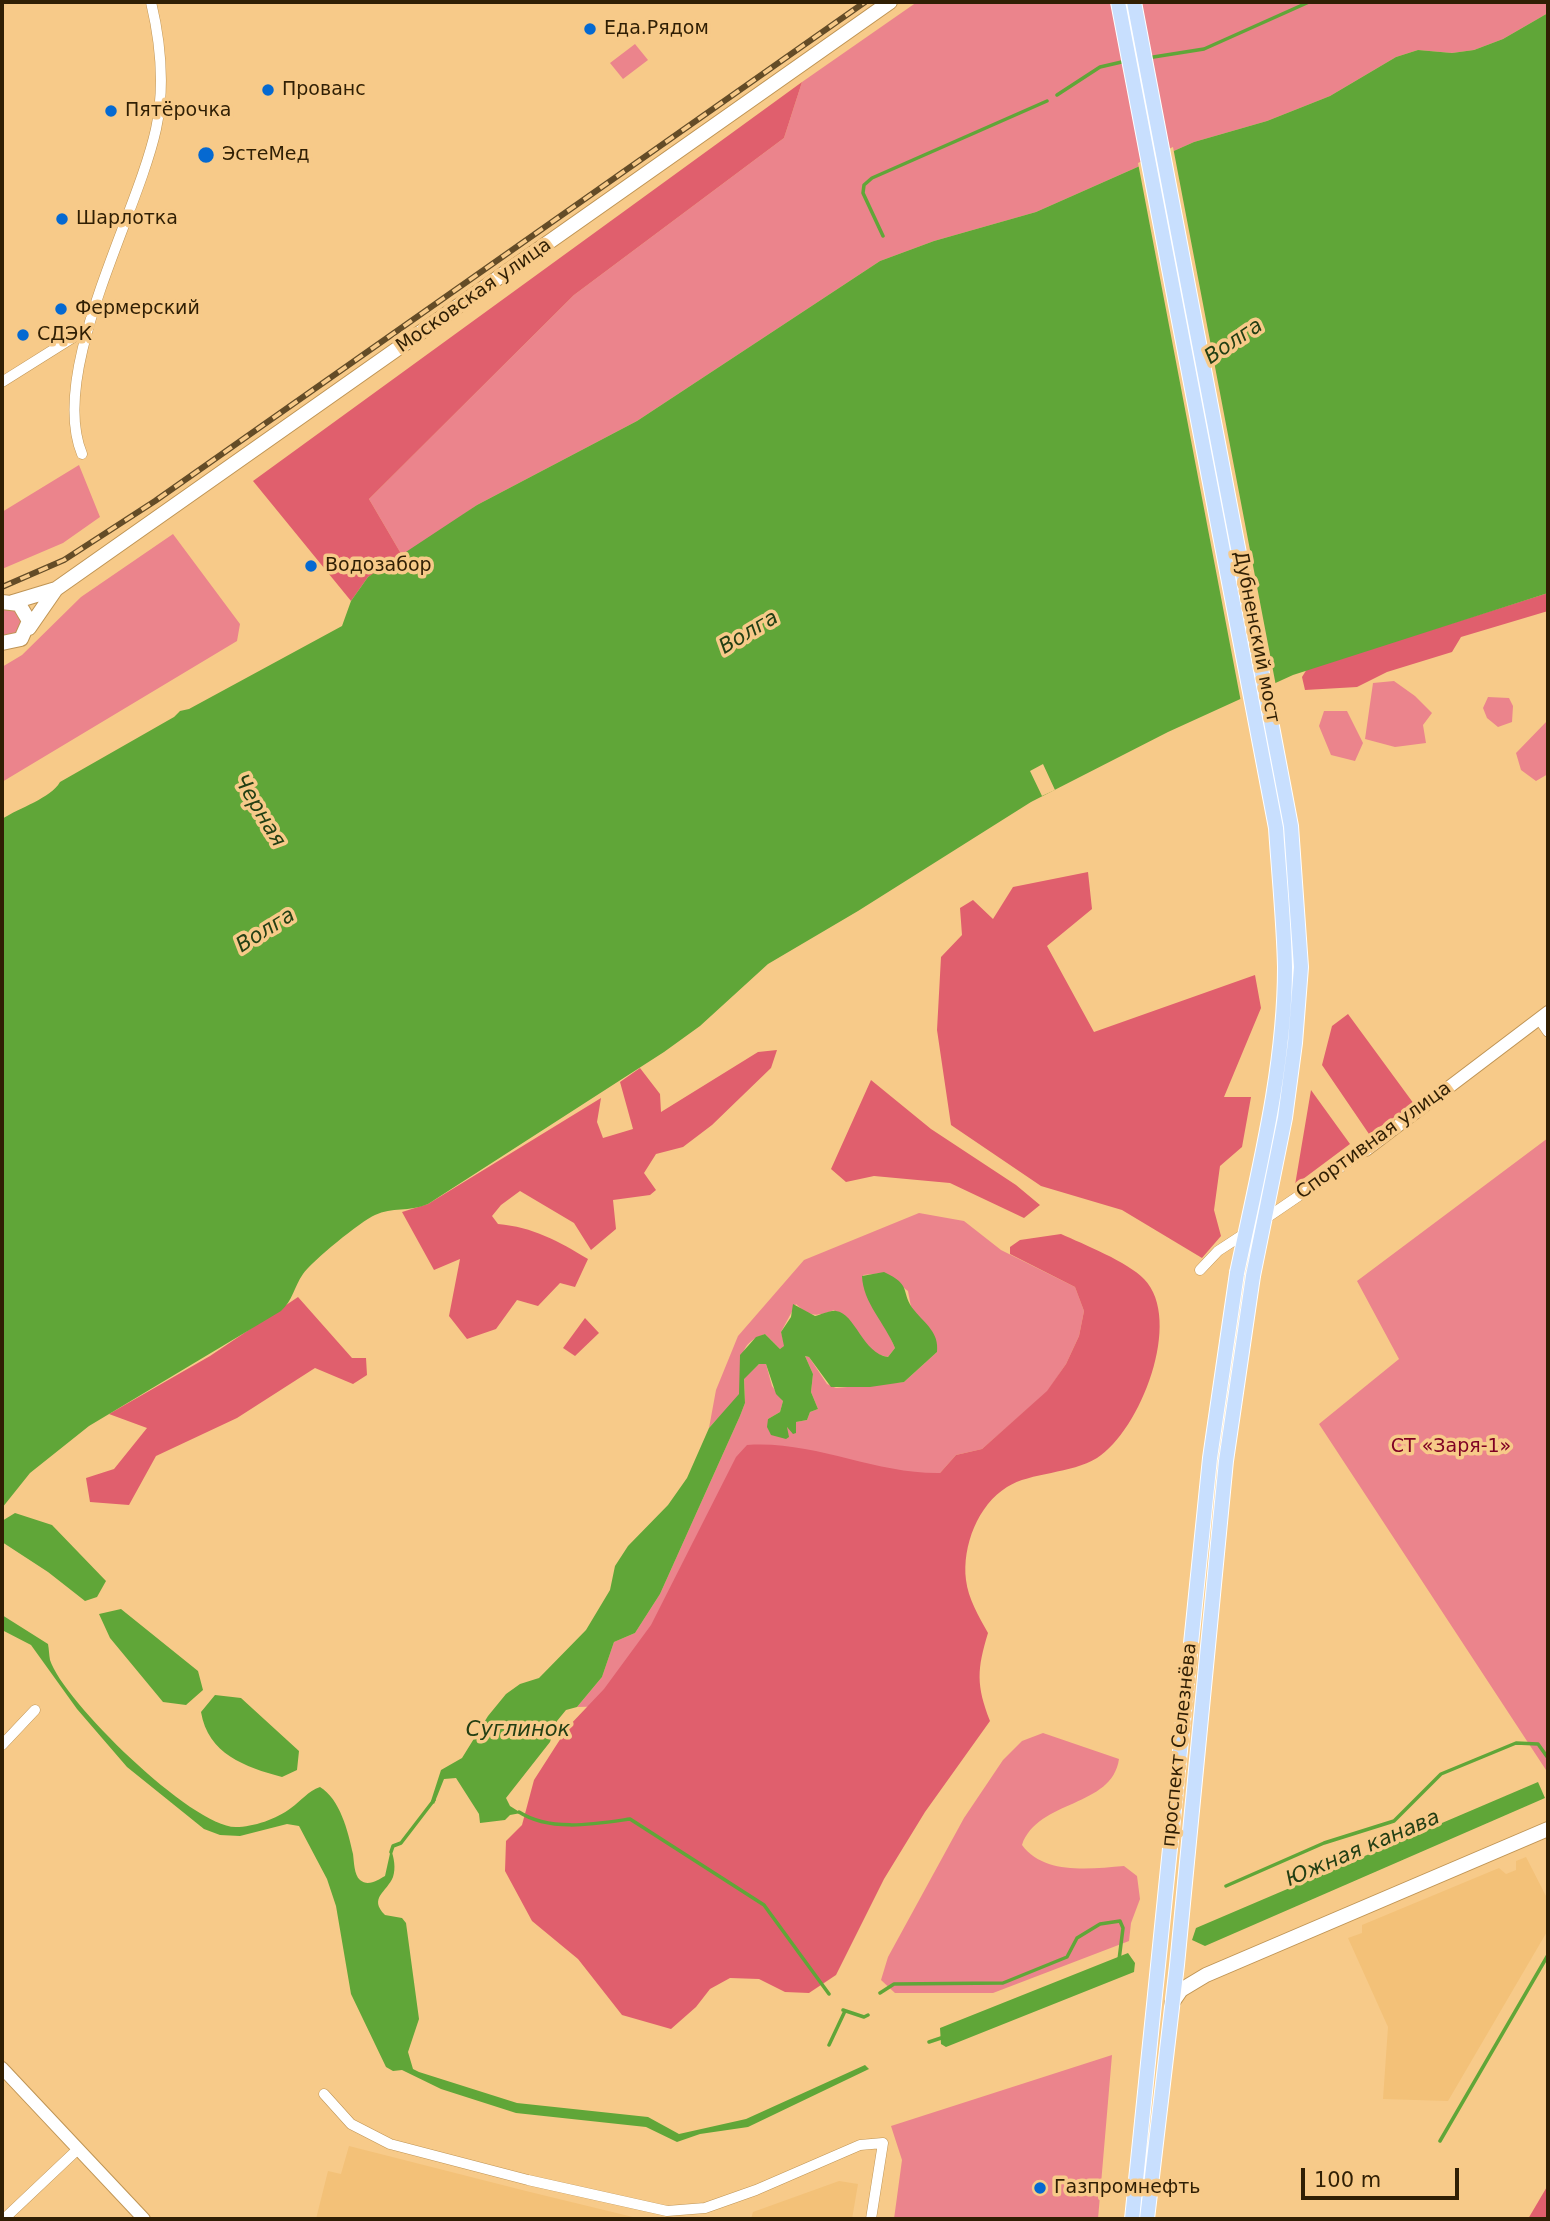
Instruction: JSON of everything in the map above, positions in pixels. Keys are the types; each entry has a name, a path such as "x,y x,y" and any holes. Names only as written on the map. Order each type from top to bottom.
{"main road":[{"name":"Московская улица","path":"56,589 890,2"},
{"name":"Дубненский мост","path":"1118,2 1276,828 1285,968 1279,1041 1269,1115 1237,1273"},
{"name":"Дубненский мост","path":"1134,2 1291,825 1301,967 1295,1043 1285,1118 1253,1276"},
{"path":"7,602 56,589"},
{"path":"9,643 29,628 56,589"},
{"path":"7,602 28,614 29,628"},
{"name":"проспект Селезнёва","path":"1132,2219 1209,1472 1237,1273"},
{"name":"проспект Селезнёва","path":"1147,2219 1177,1965 1226,1461 1253,1276"},
{"path":"1172,2003 1181,1990 1201,1977 1548,1829"},
{"path":"1177,1965 1185,1974 1201,1977"}],"street":[{"path":"82,454 75,437 75,401 88,328 156,128 161,66 151,2"},
{"path":"2,382 88,328"},
{"path":"2,653 9,643"},
{"path":"1543,1016 1548,1032"},
{"name":"Спортивная улица","path":"1200,1270 1218,1251 1366,1150 1543,1016"},
{"path":"2,1745 34,1710"},
{"path":"2,2068 144,2219"},
{"path":"324,2094 351,2124 390,2144 528,2180 667,2211 705,2207 756,2190 860,2145 883,2143 871,2219"},
{"path":"4,2219 78,2149"}],"shaded area":[{"path":"802,82 784,138 574,295 369,499 403,557 368,577 351,601 253,481"},
{"path":"1548,593 1548,611 1461,637 1452,652 1387,672 1357,687 1305,690 1302,677 1307,669"},
{"path":"1088,872 1092,909 1047,946 1094,1032 1255,975 1261,1008 1224,1097 1251,1097 1242,1147 1220,1166 1214,1210 1221,1236 1202,1258 1122,1210 1041,1186 951,1125 937,1030 941,957 962,935 960,908 973,900 993,919 1013,887"},
{"path":"1348,1014 1414,1104 1369,1134 1322,1065 1332,1026"},
{"path":"777,1050 771,1068 712,1125 683,1147 656,1154 644,1173 656,1190 650,1195 613,1200 616,1229 591,1250 574,1223 520,1191 501,1205 492,1216 498,1224 523,1228 545,1236 588,1259 575,1287 560,1283 538,1306 517,1300 496,1329 467,1339 449,1316 460,1259 434,1270 402,1212 428,1204 601,1098 597,1122 603,1138 633,1129 620,1082 640,1068 660,1094 661,1112 758,1052"},
{"path":"871,1080 931,1129 1016,1185 1040,1205 1024,1218 950,1183 874,1176 846,1182 831,1169"},
{"path":"1311,1090 1350,1144 1295,1185"},
{"path":"1061,1234 1117,1260 1144,1279 1155,1297 1160,1320 1158,1347 1152,1374 1141,1400 1113,1444 1087,1463 1028,1478 1007,1487 988,1504 974,1528 965,1567 966,1580 971,1600 988,1633 980,1667 980,1687 990,1721 925,1812 884,1879 836,1975 809,1993 785,1992 759,1979 730,1978 710,1989 696,2007 671,2029 622,2015 578,1959 532,1921 505,1871 506,1841 522,1825 534,1780 568,1727 604,1689 651,1625 736,1457 747,1445 796,1447 891,1468 940,1473 956,1455 982,1449 1047,1391 1066,1364 1079,1336 1084,1311 1075,1287 1010,1254 1010,1247 1020,1240"},
{"path":"298,1297 352,1358 366,1358 367,1375 353,1384 315,1368 237,1418 156,1456 129,1505 90,1502 86,1478 114,1469 147,1428 109,1414 210,1356"},
{"path":"585,1318 599,1333 575,1356 563,1348"},
{"path":"1526,1857 1548,1900 1548,1930 1448,2101 1383,2099 1388,2027 1348,1938 1362,1933 1362,1925 1499,1868 1506,1874 1516,1870 1516,1861"},
{"path":"349,2146 641,2219 316,2219 328,2171 341,2174"},
{"path":"839,2181 858,2184 852,2219 751,2219 753,2212"},
{"path":"1548,2185 1548,2219 1528,2219"}],"green space":[{"path":"917,2 1548,2 1548,13 1503,39 1474,50 1452,53 1418,50 1396,57 1330,96 1267,121 1194,142 1036,212 934,241 880,261 637,421 477,505 403,557 369,499 574,295 784,138 802,82"},
{"path":"635,44 648,60 623,79 610,63"},
{"path":"79,465 100,517 63,543 2,569 2,512"},
{"path":"173,534 240,624 237,641 2,782 2,667 22,655 81,597"},
{"path":"2,608 16,609 23,621 18,635 2,637"},
{"path":"1394,681 1432,713 1423,725 1426,743 1395,747 1365,739 1373,683"},
{"path":"1488,697 1509,698 1513,706 1512,722 1498,727 1487,718 1483,708"},
{"path":"1324,711 1347,711 1363,743 1355,761 1331,755 1319,726"},
{"path":"1548,720 1548,774 1536,781 1521,770 1516,753"},
{"name":"СТ «Заря-1»","path":"1548,1138 1546,1770 1319,1424 1399,1359 1357,1281"},
{"path":"919,1213 964,1221 1001,1250 1075,1287 1084,1311 1079,1336 1066,1364 1047,1392 982,1449 956,1455 909,1508 660,1705 577,1707 602,1677 614,1642 635,1633 660,1594 740,1416 745,1403 744,1378 759,1364 766,1364 772,1386 783,1401 780,1412 768,1419 779,1436 783,1436 787,1427 792,1430 796,1422 807,1420 810,1412 818,1409 811,1392 813,1374 805,1356 809,1357 827,1384 836,1388 904,1382 937,1352 911,1307 908,1291 884,1273 863,1275 895,1348 888,1357 876,1354 834,1310 814,1314 796,1304 781,1332 785,1346 780,1349 765,1334 747,1345 742,1360 739,1395 709,1428 716,1390 738,1336 804,1260"},
{"path":"1043,1733 1119,1759 1113,1775 1103,1787 1043,1819 1030,1830 1022,1845 1031,1855 1055,1866 1083,1869 1124,1866 1137,1876 1140,1899 1131,1923 1129,1941 993,1993 895,1993 881,1980 888,1957 964,1818 1003,1760 1022,1741"},
{"path":"1112,2055 1098,2219 894,2219 902,2160 891,2126"}],"water":[{"path":"1548,13 1548,593 1293,675 1168,732 1031,802 768,964 700,1026 664,1052 428,1204 381,1213 359,1225 308,1268 281,1311 89,1426 30,1473 2,1508 2,819 42,798 60,782 174,717 180,711 189,709 342,626 351,601 368,577 477,505 637,421 880,261 934,241 1036,212 1194,142 1267,121 1330,96 1396,57 1418,50 1452,53 1474,50 1503,39"},
{"name":"Суглинок","path":"884,1272 903,1285 910,1304 934,1334 937,1352 904,1382 870,1387 831,1387 809,1357 805,1356 813,1374 811,1392 818,1409 810,1412 807,1420 796,1422 796,1433 793,1434 787,1427 789,1437 786,1439 771,1435 767,1427 768,1419 780,1412 783,1401 776,1394 766,1364 759,1364 744,1379 745,1403 740,1416 660,1594 635,1633 614,1642 602,1677 577,1707 566,1710 557,1721 550,1742 506,1798 510,1806 521,1813 510,1815 505,1820 480,1823 479,1814 456,1778 444,1779 434,1804 431,1801 441,1770 462,1758 488,1716 506,1694 520,1684 539,1678 586,1630 610,1590 615,1566 628,1546 668,1505 687,1478 709,1428 739,1394 740,1355 756,1337 765,1334 780,1349 784,1346 781,1332 791,1317 793,1304 815,1316 834,1311 843,1313 872,1349 888,1357 895,1348 870,1304 862,1276"},
{"path":"15,1513 52,1525 106,1581 97,1597 85,1601 48,1572 2,1542 2,1521"},
{"path":"121,1609 198,1671 203,1690 186,1705 163,1702 110,1638 99,1614"},
{"path":"2,1615 48,1644 50,1660 78,1704 132,1759 191,1807 216,1822 236,1827 250,1826 279,1816 320,1787 333,1799 342,1816 355,1871 360,1880 370,1883 385,1876 391,1849 394,1874 380,1895 378,1904 385,1915 402,1918 406,1923 419,2019 408,2052 413,2069 517,2103 648,2117 679,2134 746,2119 865,2065 869,2069 748,2127 700,2134 677,2142 646,2127 516,2113 441,2089 402,2070 393,2071 386,2067 351,1994 336,1906 327,1879 299,1826 287,1824 240,1836 220,1835 204,1829 127,1767 77,1709 31,1645 2,1630"},
{"path":"215,1695 241,1698 299,1751 297,1770 282,1777 242,1763 220,1748 211,1738 201,1712"},
{"path":"1538,1782 1545,1798 1205,1946 1192,1940 1196,1928"},
{"path":"1128,1953 1135,1963 1134,1972 946,2047 941,2044 940,2028"}],"pier":[{"path":"1173,147 1276,686 1241,702 1138,163"},
{"path":"1043,764 1055,790 1042,796 1030,771"}],"waterway":[{"path":"1147,58 1204,49 1309,2"},
{"path":"1057,95 1100,67 1126,61"},
{"path":"883,236 863,193 864,185 872,178 1047,101"},
{"path":"1226,1886 1324,1843 1394,1821 1441,1774 1516,1743 1538,1744 1548,1758"},
{"path":"391,1852 393,1846 401,1843 434,1800"},
{"path":"519,1812 544,1822 573,1825 630,1819 764,1905 829,1994"},
{"path":"880,1993 894,1984 1003,1983 1067,1957 1077,1938 1100,1924 1120,1921 1123,1928 1119,1960"},
{"path":"1440,2141 1548,1955"},
{"path":"843,2010 864,2017 868,2015"},
{"path":"829,2045 845,2011"},
{"name":"Южная канава","path":"929,2042 941,2038"}],"railway":[{"path":"2,587 64,560 155,501 865,2"}],"place":[{"name":"Еда.Рядом","path":"590,29"},
{"name":"Прованс","path":"268,90"},
{"name":"Пятёрочка","path":"111,111"},
{"name":"ЭстеМед","path":"206,155"},
{"name":"Шарлотка","path":"62,219"},
{"name":"Фермерский","path":"61,309"},
{"name":"СДЭК","path":"23,335"},
{"name":"Водозабор","path":"311,566"},
{"name":"Газпромнефть","path":"1040,2188"}],"water label":[{"name":"Волга","path":"1234,342"},
{"name":"Волга","path":"749,633"},
{"name":"Черная","path":"259,811"},
{"name":"Волга","path":"266,931"}]}
